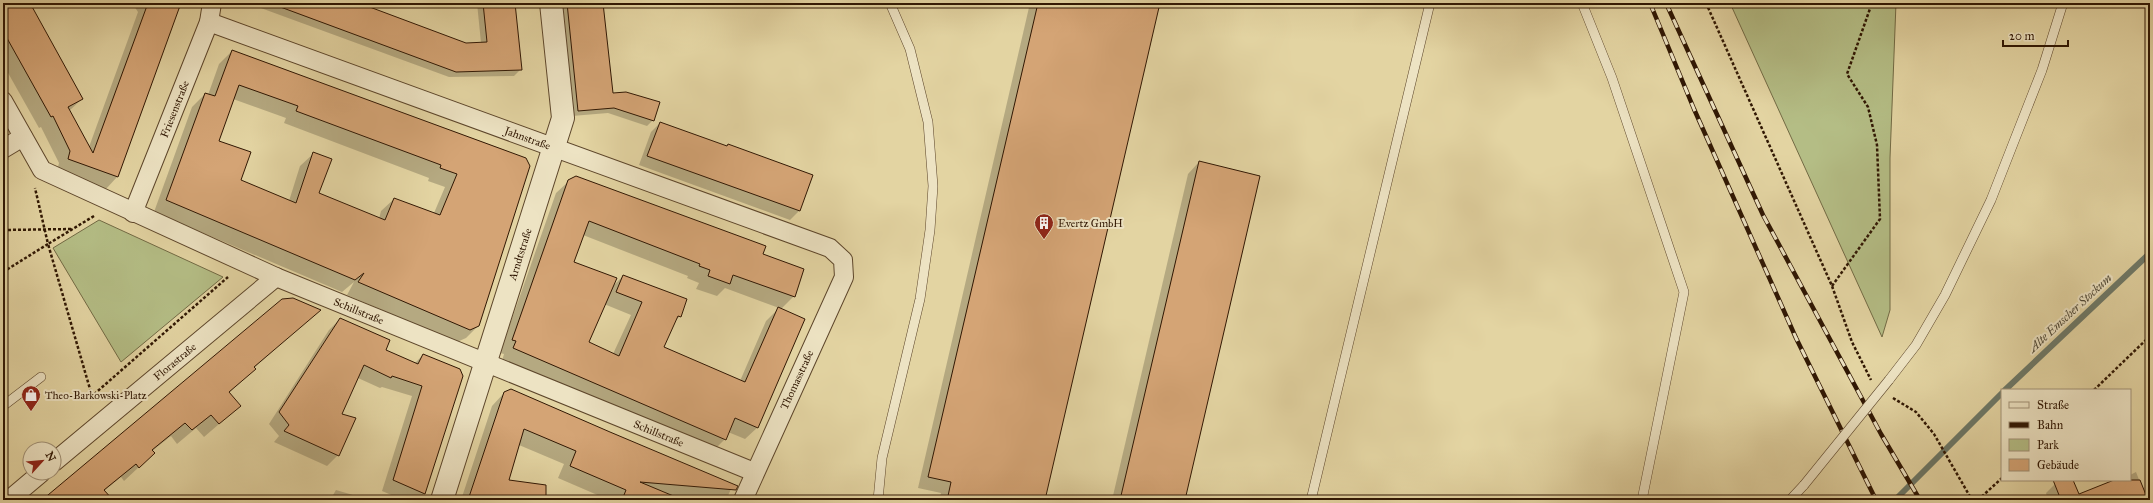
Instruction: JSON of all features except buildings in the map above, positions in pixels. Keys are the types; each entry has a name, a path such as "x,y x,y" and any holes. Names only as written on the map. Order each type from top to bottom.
{"street":[{"name":"Friesenstraße","path":"133,213 209,22 212,3"},
{"name":"Arndtstraße","path":"442,500 564,118 551,3"},
{"name":"Jahnstraße","path":"209,22 830,248 843,260"},
{"path":"3,101 42,170"},
{"path":"3,149 23,137"},
{"name":"Schillstraße","path":"42,170 113,204 276,277 754,472"},
{"name":"Thomasstraße","path":"743,500 754,472 844,277 843,260"},
{"name":"Florastraße","path":"62,455 276,277"},
{"path":"9,500 32,481"}],"lane":[{"path":"878,500 882,458 920,299 930,230 933,186 928,122 910,49 890,3"},
{"path":"1311,500 1430,3"},
{"path":"1582,3 1612,78 1684,292 1642,500"},
{"path":"1790,500 1804,485 1916,345 1941,301 1991,200 2042,70 2063,3"},
{"path":"3,406 42,377"}],"path":[{"path":"1706,3 1832,286 1852,342 1870,379 1880,390 1916,412 1934,434 1972,500"},
{"path":"1832,286 1880,219 1877,145 1868,107 1847,74 1872,3"},
{"path":"42,170 34,190 92,396 229,278 222,274"},
{"path":"3,272 113,204"},
{"path":"3,230 44,228 73,229"},
{"path":"2095,389 2150,336"},
{"path":"1978,500 2001,479"}],"green space":[{"path":"1730,3 1896,3 1890,158 1890,310 1882,337"},
{"path":"99,220 223,277 121,362 53,248"}],"waterway":[{"name":"Alte Emscher Stockum","path":"2006,389 2150,253"},
{"name":"Alte Emscher Stockum","path":"1895,500 2001,394"}],"railway":[{"path":"1650,3 1694,109 1796,338 1876,500"},
{"path":"1666,3 1763,215 1881,434 1920,500"}],"place":[{"name":"Evertz GmbH","path":"1044,240"},
{"name":"Theo-Barkowski-Platz","path":"31,412"}]}
